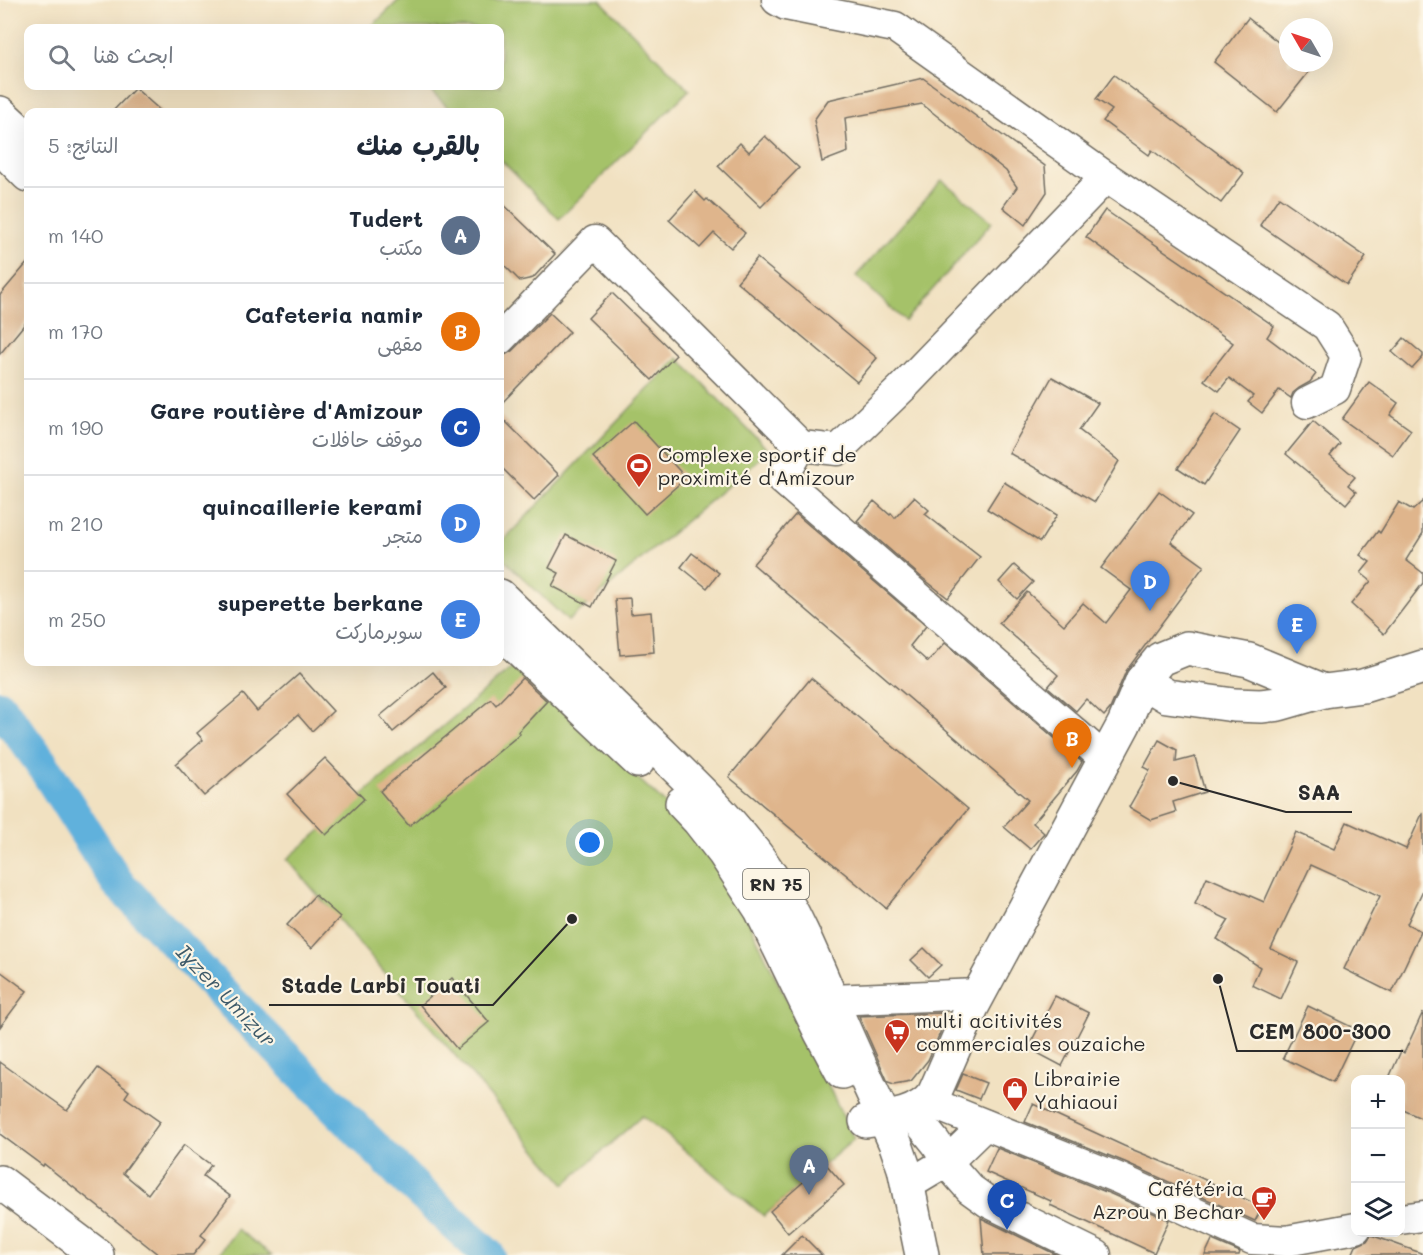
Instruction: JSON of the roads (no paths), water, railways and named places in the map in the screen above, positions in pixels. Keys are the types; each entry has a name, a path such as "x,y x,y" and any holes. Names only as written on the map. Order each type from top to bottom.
{"main road":[{"path":"0,113 24,136"},
{"path":"0,147 24,172"},
{"name":"RN 75","path":"504,602 542,654 699,821 724,853 761,910 821,1034 848,1083 897,1113"},
{"name":"RN 75","path":"504,633 542,654 712,804 748,844 770,874 822,974 831,1000 897,1113 901,1160 922,1255"},
{"path":"897,1113 938,1086 972,1007 1124,724 1142,681 1160,659 1187,648 1248,660 1324,691"},
{"path":"1142,681 1167,696 1234,705 1261,706 1279,704 1324,691 1363,687 1423,667"},
{"name":"RN 75","path":"897,1113 873,1140 907,1255"},
{"path":"0,1182 97,1255"}],"street":[{"path":"777,0 786,5 895,27 1106,177 1327,326 1346,356 1335,389 1307,402"},
{"path":"504,335 596,241 801,446 838,450 902,388 1106,177"},
{"path":"801,446 782,479 1105,759"},
{"path":"831,1000 979,994"},
{"path":"897,1113 985,1125 1118,1178 1252,1239 1291,1248 1351,1230"},
{"path":"897,1113 936,1143 970,1189 988,1202 1096,1255"},
{"path":"908,1185 948,1161 985,1125"},
{"path":"1405,1218 1423,1216"}],"waterway":[{"name":"Iɣzer Umiẓur","path":"0,707 40,761 117,882 227,998 410,1183 488,1255"}],"place":[{"name":"Complexe sportif de proximité d'Amizour","path":"639,489"},
{"name":"quincaillerie kerami","path":"1150,611"},
{"name":"superette berkane","path":"1297,654"},
{"name":"Cafeteria namir","path":"1072,768"},
{"name":"SAA","path":"1173,781"},
{"name":"Stade Larbi Touati","path":"572,919"},
{"name":"CEM 800-300","path":"1218,979"},
{"name":"multi acitivités commerciales ouzaiche","path":"897,1055"},
{"name":"Librairie Yahiaoui","path":"1015,1113"},
{"name":"Tudert","path":"809,1195"},
{"name":"Cafétéria Azrou n Bechar","path":"1264,1222"},
{"name":"Gare routière d'Amizour","path":"1007,1230"}]}
